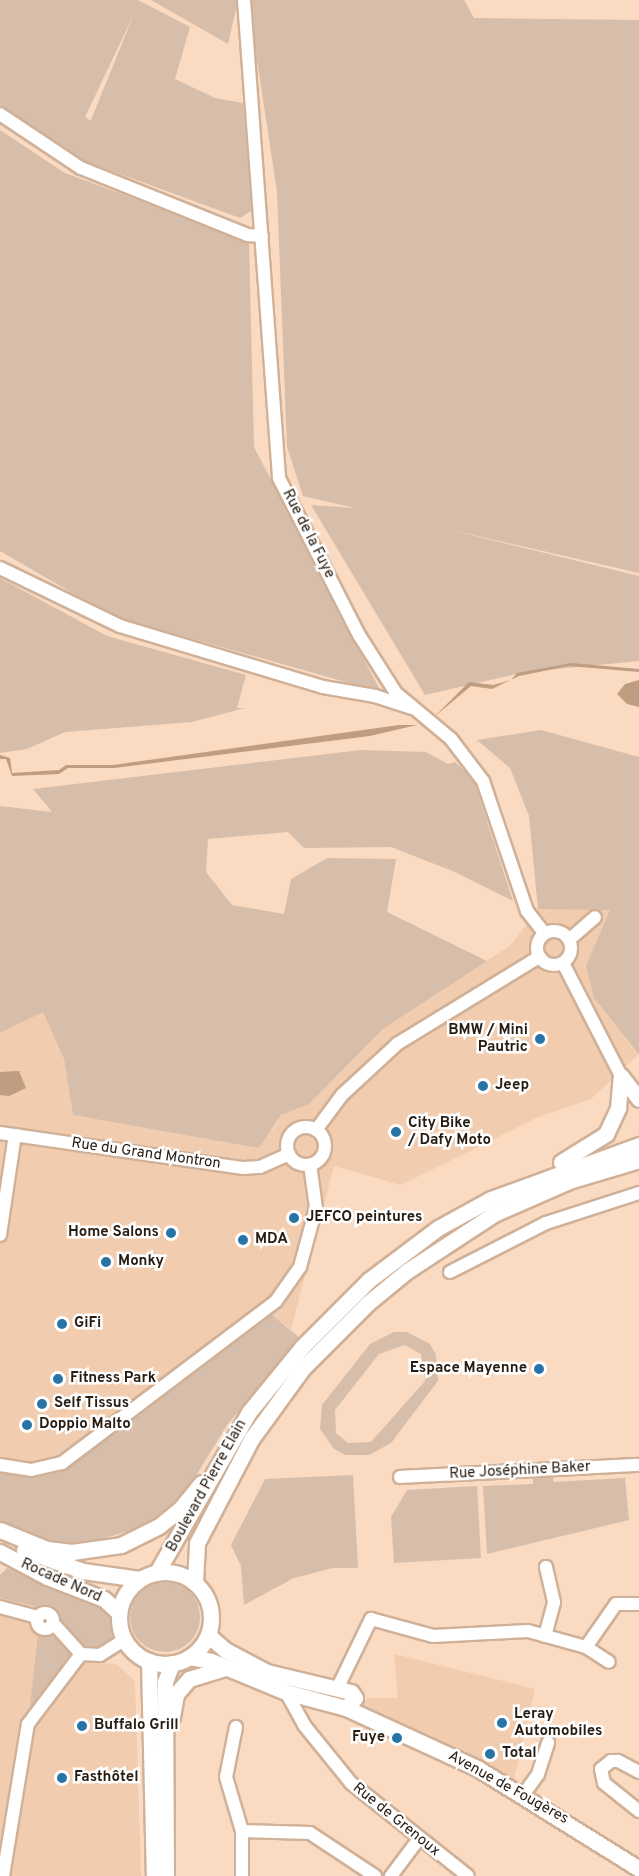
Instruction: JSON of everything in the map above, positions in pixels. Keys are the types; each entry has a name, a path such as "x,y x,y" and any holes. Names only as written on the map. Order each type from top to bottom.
{"main road":[{"path":"621,1076 639,1099"},
{"path":"512,1188 606,1134 618,1108 621,1076"},
{"name":"Boulevard Pierre Elain","path":"157,1572 236,1431 302,1347 369,1280 438,1228 512,1188 639,1145"},
{"name":"Boulevard Pierre Elain","path":"195,1582 197,1543 209,1515 252,1438 303,1368 407,1271 477,1224 572,1180 639,1160"},
{"path":"477,1224 639,1170"},
{"name":"Rocade Nord","path":"0,1532 38,1546 72,1552 99,1550 137,1538 181,1508 236,1431"},
{"name":"Rocade Nord","path":"0,1532 50,1562 139,1579"},
{"name":"Rocade Nord","path":"1,1553 47,1577 104,1599 119,1613"},
{"path":"157,1572 177,1574 195,1582 210,1606 208,1635 189,1657 172,1663 148,1661 124,1640 119,1613 129,1588 139,1579 157,1572"},
{"name":"Avenue de Fougères","path":"208,1635 239,1659 312,1699 351,1703 370,1719 477,1768 639,1869"},
{"name":"Avenue de Fougères","path":"189,1657 287,1685 351,1692 351,1703"},
{"path":"148,1661 154,1876"},
{"path":"166,1876 165,1682 172,1663"},
{"path":"165,1749 180,1688 198,1674 226,1668"}],"street":[{"name":"Rue de la Fuye","path":"244,0 279,478 359,634 396,693 451,739 483,781 527,911 544,933"},
{"path":"0,114 81,168 248,235 262,236"},
{"path":"0,568 120,626 323,687 375,696 417,711"},
{"path":"570,939 595,917"},
{"path":"561,932 570,939 572,950 563,963 547,964 539,957 538,942 544,933 561,932"},
{"path":"316,1130 342,1095 397,1044 539,957"},
{"path":"563,963 621,1076"},
{"path":"304,1127 316,1130 323,1138 324,1148 320,1159 310,1164 297,1163 289,1154 287,1142 293,1132 304,1127"},
{"name":"Rue du Grand Montron","path":"0,1133 244,1168 261,1167 289,1154"},
{"path":"0,1234 15,1135"},
{"path":"0,1465 30,1470 62,1463 276,1301 300,1267 317,1205 310,1164"},
{"path":"450,1272 546,1223 639,1192"},
{"name":"Rue Joséphine Baker","path":"400,1477 639,1465"},
{"path":"545,1636 554,1602 546,1567"},
{"path":"586,1647 616,1604 639,1604"},
{"path":"0,1607 38,1617 43,1629 53,1623 81,1654 100,1655 124,1640"},
{"path":"337,1689 371,1619 433,1636 528,1631 586,1647 609,1662"},
{"path":"3,1876 28,1724 81,1654"},
{"name":"Rue de Grenoux","path":"287,1685 300,1717 351,1783 418,1840 468,1876"},
{"path":"300,1717 312,1699"},
{"path":"236,1727 226,1778 242,1832 242,1876"},
{"path":"522,1795 538,1774 548,1743"},
{"path":"639,1772 618,1761 611,1761 601,1769 604,1783 639,1811"},
{"path":"242,1832 310,1833 375,1876"},
{"path":"392,1876 418,1840"}],"shaded area":[{"path":"0,0 138,0 190,27 175,79 215,98 243,103 252,210 240,218 79,159 0,105","holes":["134,14 91,121 85,117"]},
{"path":"151,0 238,0 228,44"},
{"path":"248,0 464,0 474,18 639,20 639,573 442,528 639,576 639,661 525,672 425,695 311,505 355,508 303,496 287,447 277,192"},
{"path":"0,130 65,173 249,241 254,447 381,692 112,616 0,551"},
{"path":"0,578 107,636 246,675 237,708 245,708 192,722 65,732 27,749 0,753"},
{"path":"572,663 639,669 639,672 569,666 519,676 511,680 517,673"},
{"path":"510,680 492,689 471,686 434,717 469,682 493,685"},
{"path":"639,680 639,707 627,704 617,694 625,684"},
{"path":"399,725 417,725 370,736 114,768 68,768 59,774 12,776 6,759 0,759 0,755 10,758 12,773 59,770 66,765 113,765"},
{"path":"541,730 639,757 639,1055 594,998 586,966 610,910 538,909 529,816 510,768 477,740"},
{"path":"361,750 426,752 448,764 455,762 473,778 513,901 455,872 391,847 304,848 288,832 208,839 206,872 232,905 284,914 291,879 327,858 396,859 387,912 487,961 383,1029 309,1104 281,1115 259,1148 73,1115 64,1059 43,1012 0,1033 0,806 52,812 33,789"},
{"path":"538,909 610,909 594,998 638,1055 591,1099 536,1118 401,1185 334,1166 291,1329 270,1313 65,1466 0,1468 0,1033 43,1011 64,1059 73,1115 273,1130 281,1115 309,1104 383,1029 511,945"},
{"path":"19,1071 26,1088 9,1096 0,1095 0,1072"},
{"path":"270,1313 300,1338 227,1425 194,1479 174,1503 144,1526 96,1541 61,1544 33,1536 0,1521 0,1468 46,1473"},
{"path":"394,1332 407,1332 430,1344 436,1355 438,1381 391,1443 369,1455 345,1455 334,1449 320,1429 322,1405 370,1344","holes":["405,1345 421,1354 425,1381 371,1442 348,1443 336,1433 335,1410 379,1354"]},
{"path":"533,1474 553,1474 553,1482 625,1478 629,1520 487,1554 483,1486 533,1484"},
{"path":"353,1475 358,1568 333,1568 294,1578 244,1605 241,1566 231,1545 265,1479"},
{"path":"477,1486 481,1558 394,1563 391,1517 407,1490"},
{"path":"7,1568 100,1605 111,1621 112,1643 96,1651 80,1649 51,1610 0,1598 0,1575"},
{"path":"172,1582 185,1588 194,1597 198,1603 200,1617 198,1631 190,1642 179,1650 158,1652 140,1642 132,1631 130,1610 140,1592 151,1584"},
{"path":"0,1598 42,1607 29,1715 81,1662 116,1664 135,1681 141,1876 0,1876"},
{"path":"55,1630 63,1645 75,1655 34,1709 30,1705 38,1634 45,1636"},
{"path":"394,1654 535,1689 510,1796 461,1768 348,1718 368,1698 398,1698"}],"place":[{"name":"BMW / Mini Pautric","path":"540,1039"},
{"name":"Jeep","path":"483,1086"},
{"name":"City Bike / Dafy Moto","path":"396,1132"},
{"name":"JEFCO peintures","path":"294,1218"},
{"name":"Home Salons","path":"171,1233"},
{"name":"MDA","path":"243,1240"},
{"name":"Monky","path":"106,1262"},
{"name":"GiFi","path":"62,1324"},
{"name":"Espace Mayenne","path":"539,1369"},
{"name":"Fitness Park","path":"58,1379"},
{"name":"Self Tissus","path":"42,1404"},
{"name":"Doppio Malto","path":"27,1425"},
{"name":"Leray Automobiles","path":"502,1723"},
{"name":"Buffalo Grill","path":"82,1726"},
{"name":"Fuye","path":"397,1738"},
{"name":"Total","path":"490,1754"},
{"name":"Fasthôtel","path":"62,1778"}]}
